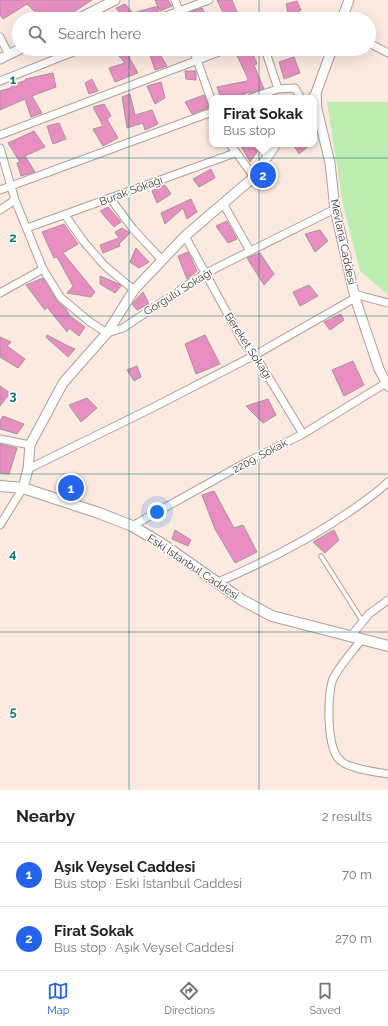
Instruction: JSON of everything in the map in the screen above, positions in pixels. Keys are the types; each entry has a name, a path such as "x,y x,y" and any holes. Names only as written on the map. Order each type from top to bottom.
{"main road":[{"name":"Eski İstanbul Caddesi","path":"0,486 23,488 99,513 132,526 161,544 242,600 272,616 388,646"}],"street":[{"path":"92,12 115,0"},
{"path":"175,0 179,11 209,0"},
{"path":"345,12 349,0"},
{"path":"0,37 9,54"},
{"path":"376,47 388,53"},
{"path":"0,59 12,53"},
{"path":"0,81 63,56"},
{"path":"195,56 209,95"},
{"path":"0,135 207,56"},
{"path":"267,56 278,89"},
{"path":"314,95 329,56"},
{"path":"260,95 278,89 295,88 299,95"},
{"name":"Mevlana Caddesi","path":"317,109 330,163 335,209 354,296 379,369 387,385"},
{"path":"0,190 11,184 209,113"},
{"path":"232,147 254,178"},
{"path":"0,524 23,488 28,469 30,444 63,383 107,333 134,290 185,236 224,205 254,178 274,147"},
{"path":"0,148 15,200 43,269 61,298 90,322 107,333"},
{"name":"Burak Sokağı","path":"27,228 235,153"},
{"path":"110,198 133,229 162,260"},
{"path":"0,210 15,200"},
{"path":"224,205 250,251"},
{"name":"Görgülü Sokağı","path":"107,333 123,328 204,274 335,209"},
{"path":"66,214 84,242 105,266 134,290"},
{"name":"Bereket Sokağı","path":"185,236 204,274 243,342 255,355 303,434"},
{"path":"0,293 43,269"},
{"path":"28,469 154,408 255,355 354,296 388,303"},
{"name":"2209. Sokak","path":"132,526 245,463 303,434 387,385"},
{"path":"0,439 30,444"},
{"path":"216,582 266,561 328,526 379,491 388,482"},
{"path":"351,636 369,614 388,600"},
{"path":"362,639 333,679 328,731 333,749 340,761 350,765 388,774"}],"lane":[{"path":"321,556 363,622"}],"green space":[{"path":"327,102 388,102 388,295 360,271 343,205"}],"building":[{"path":"0,0 92,0 74,12 35,12 27,4 3,19 0,15"},
{"path":"155,0 168,0 172,6 160,11"},
{"path":"217,0 232,0 237,12 223,12"},
{"path":"297,1 301,10 298,12 288,12 286,4"},
{"path":"125,4 132,12 119,12 116,8"},
{"path":"158,6 158,12 137,12"},
{"path":"202,8 204,12 190,12"},
{"path":"119,56 130,56 129,57 138,73 115,82 109,68 125,63"},
{"path":"150,56 161,56 167,66 155,70"},
{"path":"237,56 254,56 257,64 254,65 264,89 242,95 220,95 217,87 247,81 248,79"},
{"path":"294,57 300,73 284,79 279,62"},
{"path":"185,71 196,71 196,80 186,79"},
{"path":"53,73 56,87 32,96 42,113 31,117 25,99 0,110 0,91 11,88 11,86 26,80 25,79"},
{"path":"92,79 98,91 89,94 85,83"},
{"path":"161,82 165,98 155,104 147,86"},
{"path":"130,94 135,115 152,110 158,124 145,130 143,123 127,128 122,97"},
{"path":"204,95 209,107 192,114 185,102"},
{"path":"104,104 111,116 107,119 118,138 103,146 93,129 103,126 93,107"},
{"path":"59,123 66,139 53,144 47,126"},
{"path":"34,131 45,147 25,156 35,172 21,176 17,163 20,162 8,143"},
{"path":"242,147 267,147 262,154 259,149 250,162"},
{"path":"295,147 307,147 299,154"},
{"path":"211,169 215,178 199,187 193,179"},
{"path":"165,185 171,194 157,203 152,191"},
{"path":"191,199 197,212 187,219 183,208 165,224 161,213"},
{"path":"108,207 121,222 114,227 100,211"},
{"path":"227,221 237,239 228,243 216,226"},
{"path":"64,224 78,244 63,253 95,292 91,297 67,293 73,286 57,257 54,258 42,232"},
{"path":"122,228 130,233 119,244 120,246 103,253 100,245 119,238 115,232"},
{"path":"320,230 328,241 315,252 305,234"},
{"path":"136,248 149,262 139,268 130,262"},
{"path":"188,252 197,271 187,279 178,256"},
{"path":"260,253 274,274 264,285 247,258"},
{"path":"100,276 121,286 115,293 100,284"},
{"path":"43,278 57,301 66,309 70,316 85,327 79,336 69,328 67,332 47,307 45,310 26,285"},
{"path":"309,285 318,296 300,306 293,292"},
{"path":"143,292 149,304 137,310 132,304"},
{"path":"341,314 344,320 330,330 324,322"},
{"path":"47,335 75,349 68,357 46,337"},
{"path":"205,335 220,364 196,374 185,344"},
{"path":"0,337 11,342 7,346 25,359 18,368 0,357"},
{"path":"353,361 364,385 344,396 332,370"},
{"path":"137,366 141,377 134,381 127,370"},
{"path":"0,386 10,393 0,406"},
{"path":"87,398 97,408 81,422 69,405"},
{"path":"268,399 276,415 263,423 246,406"},
{"path":"3,416 24,424 17,434 0,429 0,421"},
{"path":"0,444 17,448 9,474 0,473"},
{"path":"214,491 234,528 243,525 257,552 235,563 215,529 202,495"},
{"path":"175,530 191,540 188,546 172,539"},
{"path":"334,530 339,540 325,553 313,542"}],"place":[{"name":"Firat Sokak","path":"263,175"},
{"name":"Aşık Veysel Caddesi","path":"71,488"}]}
